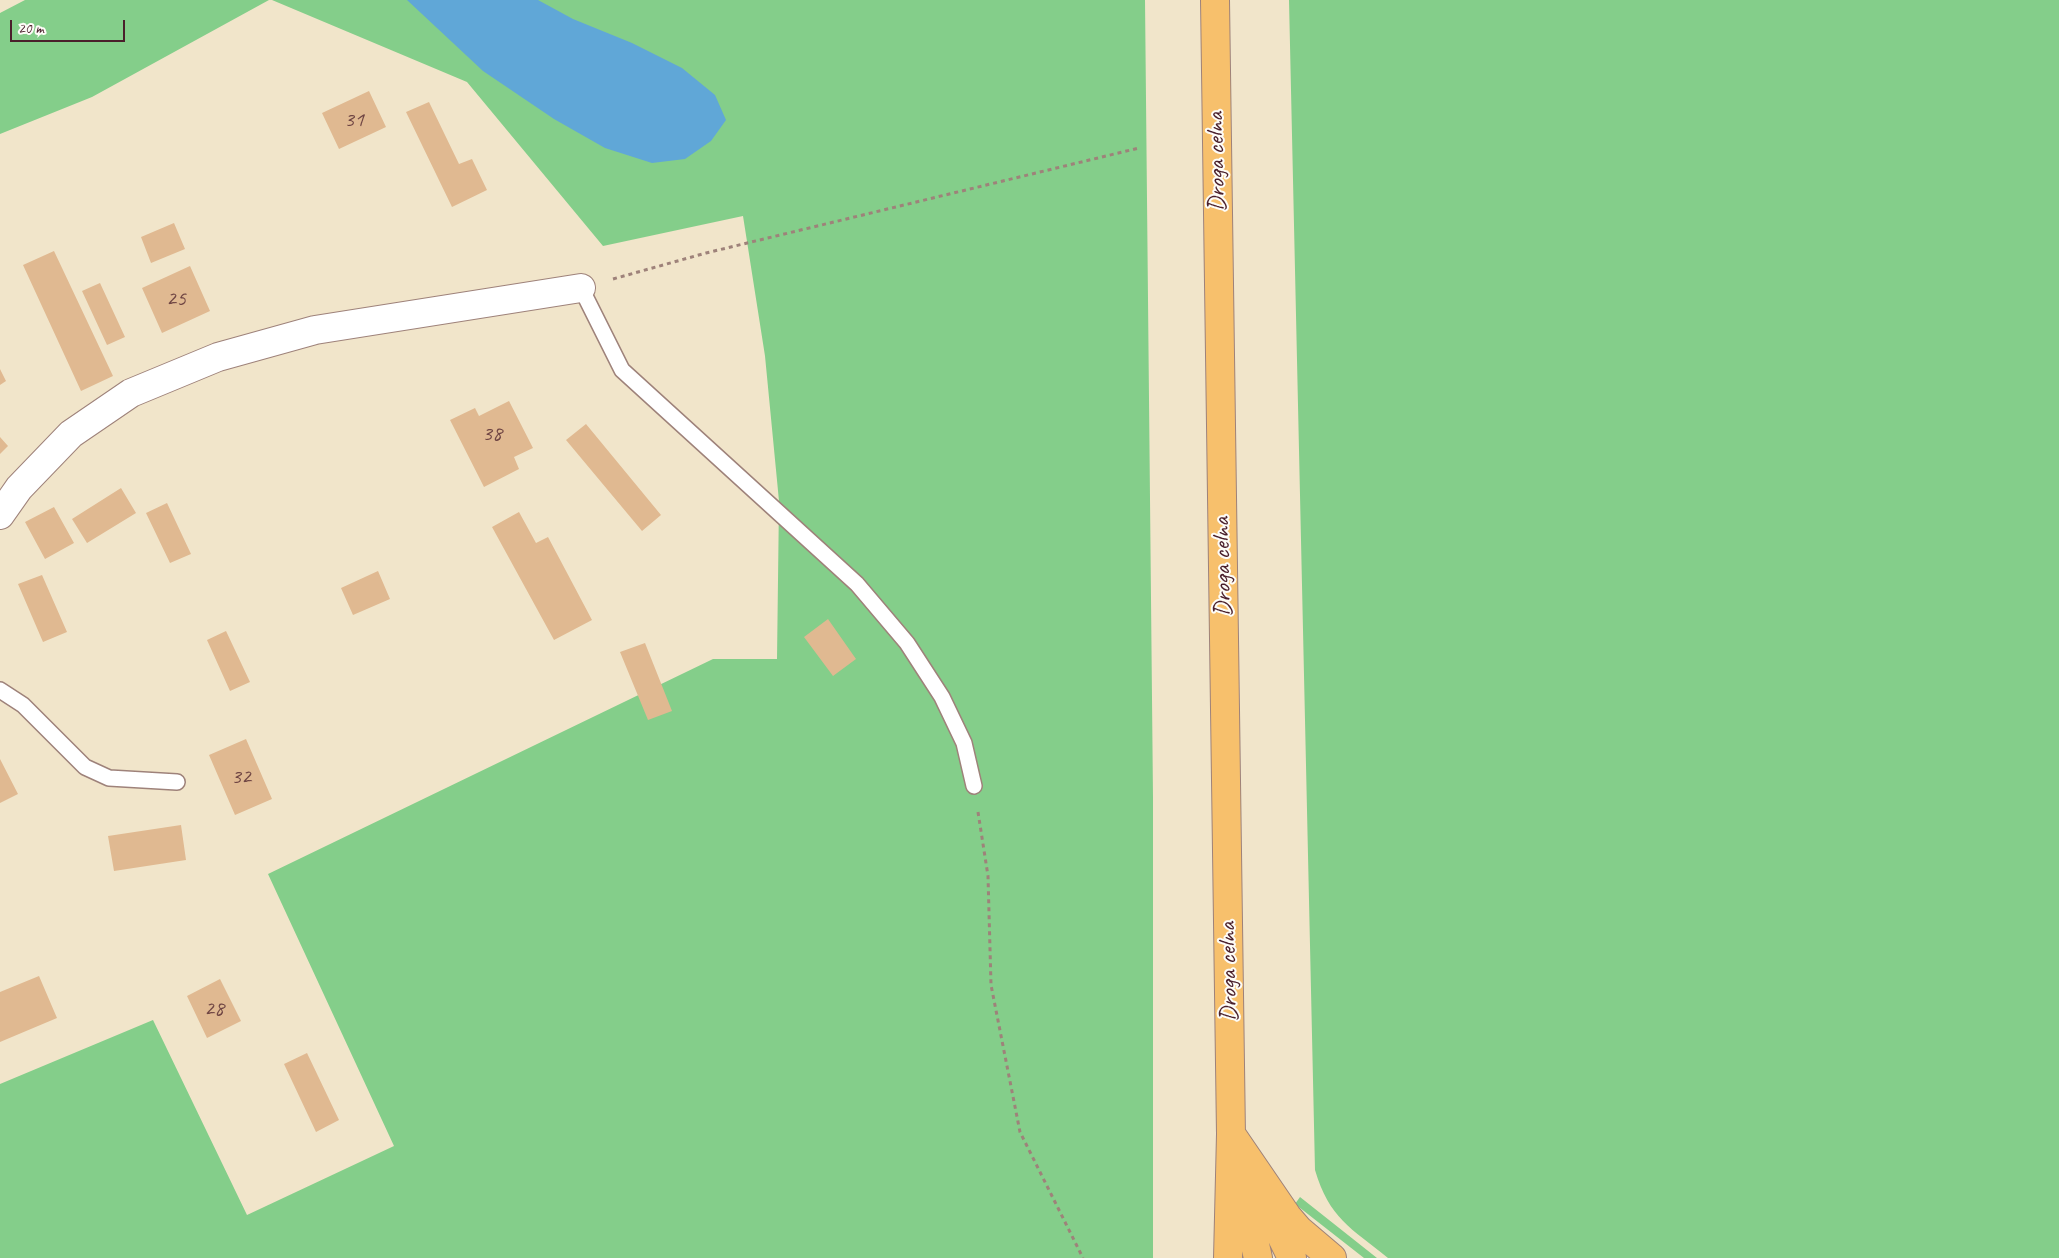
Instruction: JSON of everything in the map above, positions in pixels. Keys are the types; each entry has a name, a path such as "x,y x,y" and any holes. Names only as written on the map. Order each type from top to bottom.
{"highway":[{"name":"Droga celna","path":"1215,0 1231,1134"},
{"path":"1228,1258 1231,1134"},
{"path":"1231,1134 1258,1258"},
{"path":"1231,1134 1292,1258"},
{"path":"1231,1134 1299,1230 1332,1258"}],"street":[{"path":"0,515 19,488 71,434 131,393 218,357 314,330 581,288"}],"lane":[{"path":"581,288 622,370 856,584 907,643 942,697 964,743 974,786"},
{"path":"0,690 23,705 85,767 109,778 177,782"}],"path":[{"path":"581,288 706,253 1138,148"},
{"path":"974,786 988,876 992,985 1020,1132 1083,1258"}],"green space":[{"path":"25,0 269,0 92,97 0,134 0,13"},
{"path":"272,0 1145,0 1153,798 1153,1258 0,1258 0,1084 153,1020 247,1215 394,1146 268,874 713,659 777,659 779,501 765,356 743,216 603,246 467,82"},
{"path":"1289,0 2059,0 2059,1258 1388,1258 1352,1230 1334,1211 1327,1200 1315,1170"},
{"path":"1300,1197 1377,1258 1364,1258 1295,1204"}],"water":[{"path":"407,0 538,0 573,19 632,43 682,68 715,95 726,120 711,141 685,159 652,163 605,148 554,119 483,71"}],"building":[{"path":"369,91 386,127 339,149 322,113"},
{"path":"429,102 459,164 472,159 487,190 452,207 406,112"},
{"path":"174,223 185,249 151,263 141,237"},
{"path":"54,251 113,376 81,391 23,265"},
{"path":"190,266 210,311 162,333 142,288"},
{"path":"100,283 125,337 107,345 82,291"},
{"path":"0,369 6,381 0,385"},
{"path":"509,401 533,448 514,457 519,469 484,487 450,420 475,408 479,416"},
{"path":"586,424 661,515 642,531 566,440"},
{"path":"0,437 8,446 0,454"},
{"path":"121,488 136,513 87,543 72,519"},
{"path":"167,503 191,554 170,563 146,513"},
{"path":"54,507 74,543 45,559 25,522"},
{"path":"519,512 536,543 548,537 592,620 554,640 492,527"},
{"path":"378,571 390,599 353,615 341,588"},
{"path":"42,575 67,632 43,642 18,584"},
{"path":"828,619 856,659 833,676 804,637"},
{"path":"226,631 250,682 230,691 207,640"},
{"path":"645,643 672,711 648,720 620,652"},
{"path":"246,739 272,799 235,815 209,755"},
{"path":"0,759 18,794 0,803"},
{"path":"181,825 186,860 114,871 108,836"},
{"path":"39,976 57,1018 0,1042 0,992"},
{"path":"220,979 241,1021 207,1038 187,996"},
{"path":"307,1053 339,1120 316,1132 284,1064"}]}
